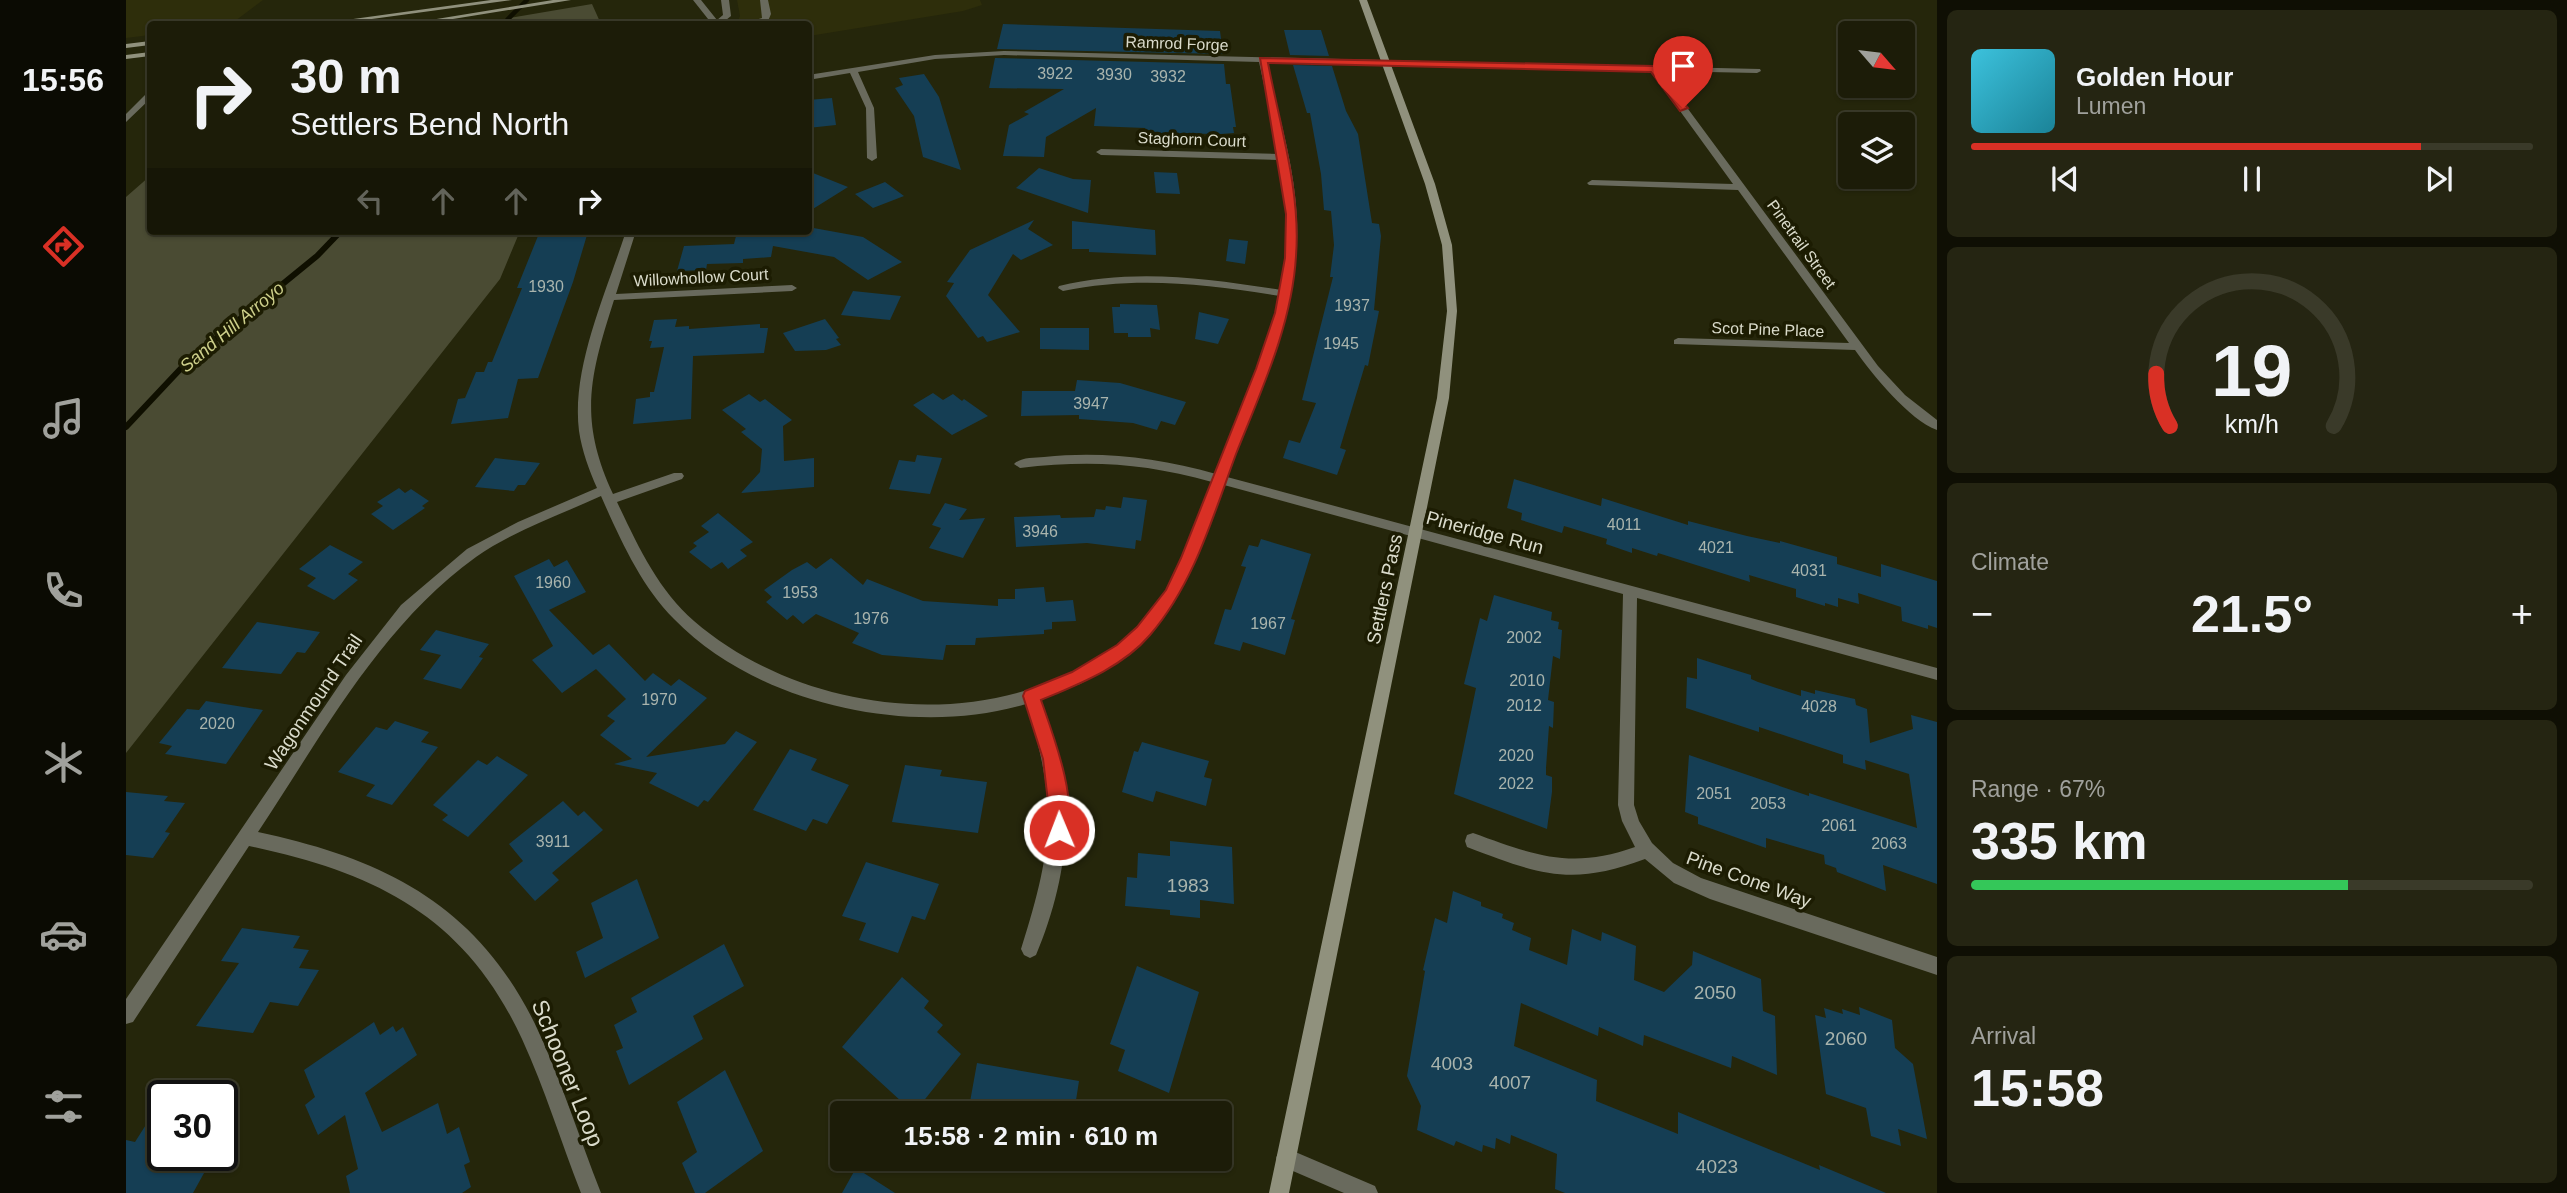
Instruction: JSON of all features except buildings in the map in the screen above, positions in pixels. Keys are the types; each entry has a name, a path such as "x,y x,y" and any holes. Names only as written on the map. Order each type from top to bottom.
{"street":[{"path":"346,21 508,0"},
{"path":"430,21 566,0"},
{"path":"697,0 714,21"},
{"path":"721,21 727,16 725,0"},
{"path":"757,21 765,19 767,14 764,0"},
{"name":"Settlers Pass","path":"1279,1193 1448,365 1451,288 1447,245 1437,205 1363,0"},
{"path":"126,46 147,43"},
{"name":"Ramrod Forge","path":"812,77 935,57 986,53 1757,71"},
{"path":"126,57 147,54"},
{"path":"630,235 592,362 584,401 588,448 638,559 673,609 707,640 753,668 839,700 894,709 938,711 970,709 1031,696 1102,664 1151,623 1181,576 1270,350 1286,294 1292,228 1282,157 1263,60"},
{"name":"Pinetrail Street","path":"1654,69 1857,347 1901,398 1937,426"},
{"path":"853,71 870,108 872,158"},
{"path":"126,118 147,98"},
{"path":"126,105 143,103"},
{"name":"Staghorn Court","path":"1101,152 1282,157"},
{"path":"1591,183 1741,187"},
{"path":"1063,288 1098,280 1151,277 1186,279 1286,294"},
{"name":"Willowhollow Court","path":"611,298 792,288"},
{"name":"Scot Pine Place","path":"1678,342 1857,347"},
{"name":"Pineridge Run","path":"1020,464 1082,457 1120,457 1155,463 1937,674"},
{"name":"Wagonmound Trail","path":"126,1015 368,653 406,609 449,570 481,548 523,525 607,495 678,476"},
{"name":"Pine Cone Way","path":"1630,591 1626,805 1630,822 1646,851 1674,875 1710,891 1937,966"},
{"path":"1030,949 1051,880 1059,806 1052,759 1031,696"},
{"name":"Schooner Loop","path":"244,837 314,851 371,872 425,902 472,945 511,998 528,1030 591,1193"},
{"path":"1473,841 1539,864 1583,870 1603,867 1646,851"},
{"path":"1286,1158 1368,1193"}],"shaded area":[{"path":"126,0 263,0 235,21 147,21 147,35 126,38"},
{"path":"737,0 980,0 982,5 963,11 812,36 812,21 738,21 740,16"}],"green space":[{"path":"592,4 600,21 493,21"},
{"path":"147,179 147,235 518,235 500,279 126,753 126,197"}],"waterway":[{"name":"Sand Hill Arroyo","path":"506,21 527,0"},
{"name":"Sand Hill Arroyo","path":"126,427 186,363 317,256 337,235"}],"route":[{"path":"1059,830 1059,806 1052,759 1031,696 1078,677 1123,649 1143,632 1172,594 1189,558 1263,369 1281,313 1291,258 1292,214 1263,60 1654,69 1683,108"}]}
